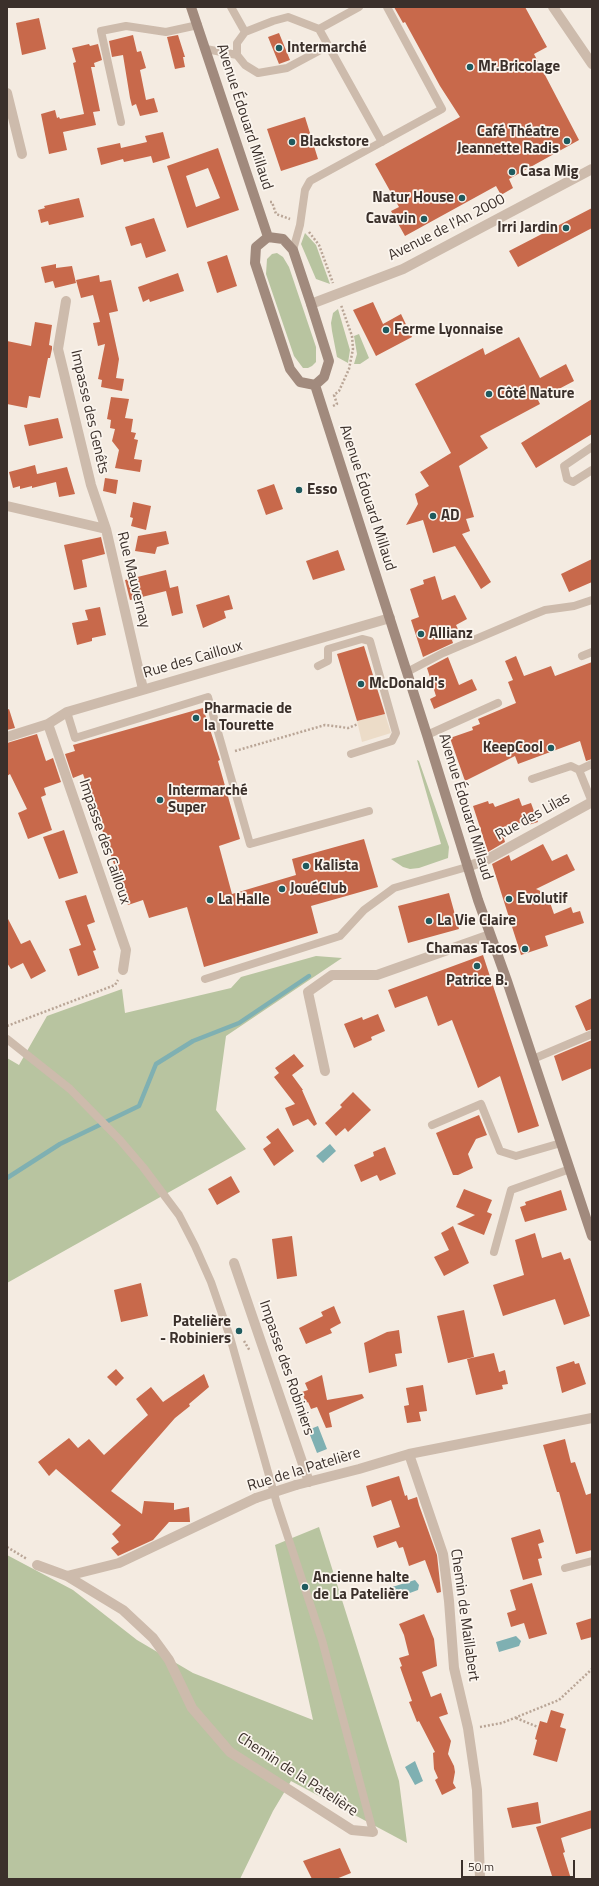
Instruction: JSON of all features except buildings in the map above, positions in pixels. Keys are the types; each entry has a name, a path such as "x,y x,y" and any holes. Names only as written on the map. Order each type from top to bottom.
{"main road":[{"name":"Avenue Édouard Millaud","path":"192,7 268,237"},
{"path":"268,237 283,239 293,250 329,361 324,377 315,385 300,382 290,369 255,263 256,247 268,237"},
{"name":"Avenue Édouard Millaud","path":"315,385 427,735 467,866 592,1236"}],"street":[{"path":"553,7 592,64"},
{"path":"7,93 22,154"},
{"name":"Avenue de l'An 2000","path":"311,304 403,269 592,169"},
{"name":"Impasse des Genêts","path":"66,301 58,349 91,485 106,529"},
{"name":"Rue Mauvernay","path":"7,506 106,529 143,689"},
{"name":"Rue des Cailloux","path":"7,737 48,724 67,712 390,618"},
{"name":"Impasse des Cailloux","path":"48,724 126,950 123,970"},
{"name":"Rue des Lilas","path":"467,866 486,860 592,802"},
{"path":"325,1071 308,992 332,975 376,975 490,935"},
{"name":"Impasse des Robiniers","path":"234,1263 309,1482"},
{"name":"Rue de la Patelière","path":"67,1576 119,1563 256,1498 296,1485 410,1454 592,1418"},
{"name":"Chemin de Maillabert","path":"410,1454 443,1554 449,1601 454,1668 468,1728 477,1790 480,1879"},
{"path":"37,1565 67,1576"},
{"name":"Chemin de la Patelière","path":"67,1576 123,1610 153,1638 169,1660 192,1708 230,1752 352,1830 373,1832"}],"lane":[{"path":"231,7 245,32"},
{"path":"319,29 359,7"},
{"path":"293,250 300,225 305,190 310,181 442,109 387,7"},
{"path":"328,46 287,68 258,73 245,65 237,55 237,43 245,32 288,17 319,29 382,142"},
{"path":"121,122 101,31 126,26 166,32 198,25"},
{"path":"206,49 237,55"},
{"path":"592,447 564,466 567,478 573,482 592,470"},
{"path":"407,672 443,653 545,610 574,606 592,600"},
{"path":"318,666 328,661 328,649 362,638 370,641 396,734 392,741 351,754"},
{"path":"582,656 592,652"},
{"path":"67,712 75,738 208,697 250,844 369,810"},
{"path":"427,735 498,703"},
{"path":"579,770 592,764"},
{"path":"532,779 571,766 579,770 592,802"},
{"path":"205,979 340,936 364,910 394,888 467,866"},
{"path":"533,1059 592,1034"},
{"path":"7,1038 70,1089 143,1167 179,1215 211,1282 230,1337 277,1504 322,1640 373,1832"},
{"path":"432,1125 481,1104 500,1151 516,1156 561,1143"},
{"path":"494,1252 511,1190 570,1169"},
{"path":"565,1568 592,1561"}],"path":[{"path":"224,749 234,751 325,724 348,728 358,724"},
{"path":"7,1026 115,985 123,970"},
{"path":"7,1547 37,1565"},
{"path":"468,1728 502,1723 559,1700 592,1669"},
{"path":"515,1718 538,1727"}],"green space":[{"path":"305,233 316,245 330,284 316,279 301,244"},
{"path":"277,253 283,257 289,267 316,347 316,362 308,368 303,368 294,356 266,274 267,259 272,254"},
{"path":"338,309 350,350 348,363 337,357 332,331 331,323 333,313"},
{"path":"359,334 369,358 360,364 354,364 357,354 354,336"},
{"path":"417,760 419,761 449,847 448,858 419,868 410,869 403,867 391,859 441,844"},
{"path":"316,956 342,958 226,1036 216,1110 246,1149 7,1283 7,1058 19,1065 47,1016 122,989 125,1013 231,988 241,977"},
{"path":"319,1527 399,1781 407,1843 291,1781 273,1811 240,1879 7,1879 7,1555 73,1590 137,1640 193,1673 313,1720 275,1545"}],"shaded area":[{"path":"385,714 391,733 362,742 357,721"}],"water":[{"path":"330,1144 336,1151 323,1163 316,1156"},
{"path":"318,1426 327,1449 317,1453 308,1430"},
{"path":"415,1580 419,1585 418,1590 396,1598 392,1587"},
{"path":"516,1636 521,1641 519,1646 499,1652 496,1642"},
{"path":"415,1761 423,1781 415,1785 405,1767"}],"waterway":[{"path":"7,1178 60,1144 139,1106 156,1064 193,1041 239,1023 309,976"}],"place":[{"name":"Intermarché","path":"279,48"},
{"name":"Mr.Bricolage","path":"470,67"},
{"name":"Café Théatre Jeannette Radis","path":"567,141"},
{"name":"Blackstore","path":"292,142"},
{"name":"Casa Mig","path":"512,172"},
{"name":"Natur House","path":"462,198"},
{"name":"Cavavin","path":"424,219"},
{"name":"Irri Jardin","path":"566,228"},
{"name":"Ferme Lyonnaise","path":"386,330"},
{"name":"Côté Nature","path":"489,394"},
{"name":"Esso","path":"299,490"},
{"name":"AD","path":"433,516"},
{"name":"Allianz","path":"421,634"},
{"name":"McDonald's","path":"361,684"},
{"name":"Pharmacie de la Tourette","path":"196,718"},
{"name":"KeepCool","path":"551,748"},
{"name":"Intermarché Super","path":"160,800"},
{"name":"Kalista","path":"306,866"},
{"name":"JouéClub","path":"282,889"},
{"name":"Evolutif","path":"509,899"},
{"name":"La Halle","path":"210,900"},
{"name":"La Vie Claire","path":"429,921"},
{"name":"Chamas Tacos","path":"525,949"},
{"name":"Patrice B.","path":"477,966"},
{"name":"Patelière - Robiniers","path":"239,1331"},
{"name":"Ancienne halte de La Patelière","path":"305,1587"}]}
